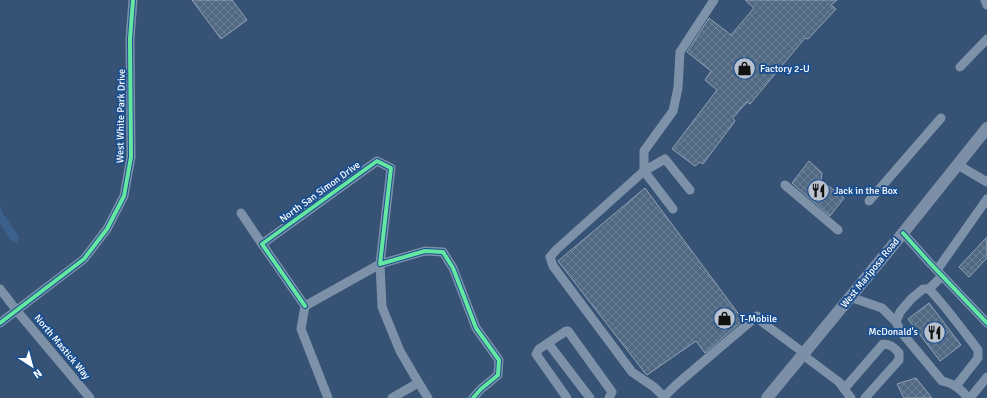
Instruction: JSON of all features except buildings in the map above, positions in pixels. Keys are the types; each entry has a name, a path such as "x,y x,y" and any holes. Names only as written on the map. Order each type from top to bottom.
{"main road":[{"name":"West Mariposa Road","path":"767,398 903,233 987,128"}],"street":[{"name":"West White Park Drive","path":"0,323 84,259 107,229 124,196 131,157 130,39 134,0"},
{"path":"673,209 644,171 644,151 673,111 678,88 680,52 714,0"},
{"path":"985,0 987,4"},
{"path":"960,67 987,39"},
{"path":"869,201 941,118"},
{"path":"690,190 665,159 644,171 550,257 553,266 632,372 654,387 665,398 677,384 759,319 839,382 851,398"},
{"name":"North San Simon Drive","path":"262,244 377,161 391,168 380,264 382,307 400,351 428,398"},
{"path":"958,165 987,182"},
{"path":"786,185 838,230"},
{"path":"929,289 987,199"},
{"path":"241,213 305,306 301,330 328,398"},
{"path":"903,233 987,323"},
{"path":"305,306 380,264 425,251 443,252 453,268 476,328 499,360 498,375 472,398"},
{"name":"North Mastick Way","path":"0,288 85,396"},
{"path":"896,322 900,312 911,299 923,289 929,289 942,303 978,350 978,358 956,386"},
{"path":"850,297 882,308 896,322 902,333 942,380 952,383 969,398 987,376"},
{"path":"567,398 536,354 539,349 566,331 568,331 612,392 609,398"},
{"path":"548,343 590,398"},
{"path":"844,389 883,344 888,344 895,348 899,353 899,360 869,396"},
{"path":"899,353 912,344"},
{"path":"392,398 418,383"}],"water":[{"path":"0,203 2,212 19,237 17,243 10,239 0,223"}],"cycle path":[{"path":"0,323 84,259 107,229 124,196 131,157 130,39 133,0"},
{"path":"305,306 262,244 377,161 391,168 380,264 425,251 443,252 453,268 476,328 499,360 498,375 481,389 473,398"},
{"path":"903,233 987,323"}],"place":[{"name":"Factory 2-U","path":"744,69"},
{"name":"Jack in the Box","path":"818,191"},
{"name":"T-Mobile","path":"725,319"},
{"name":"McDonald's","path":"934,332"}]}
